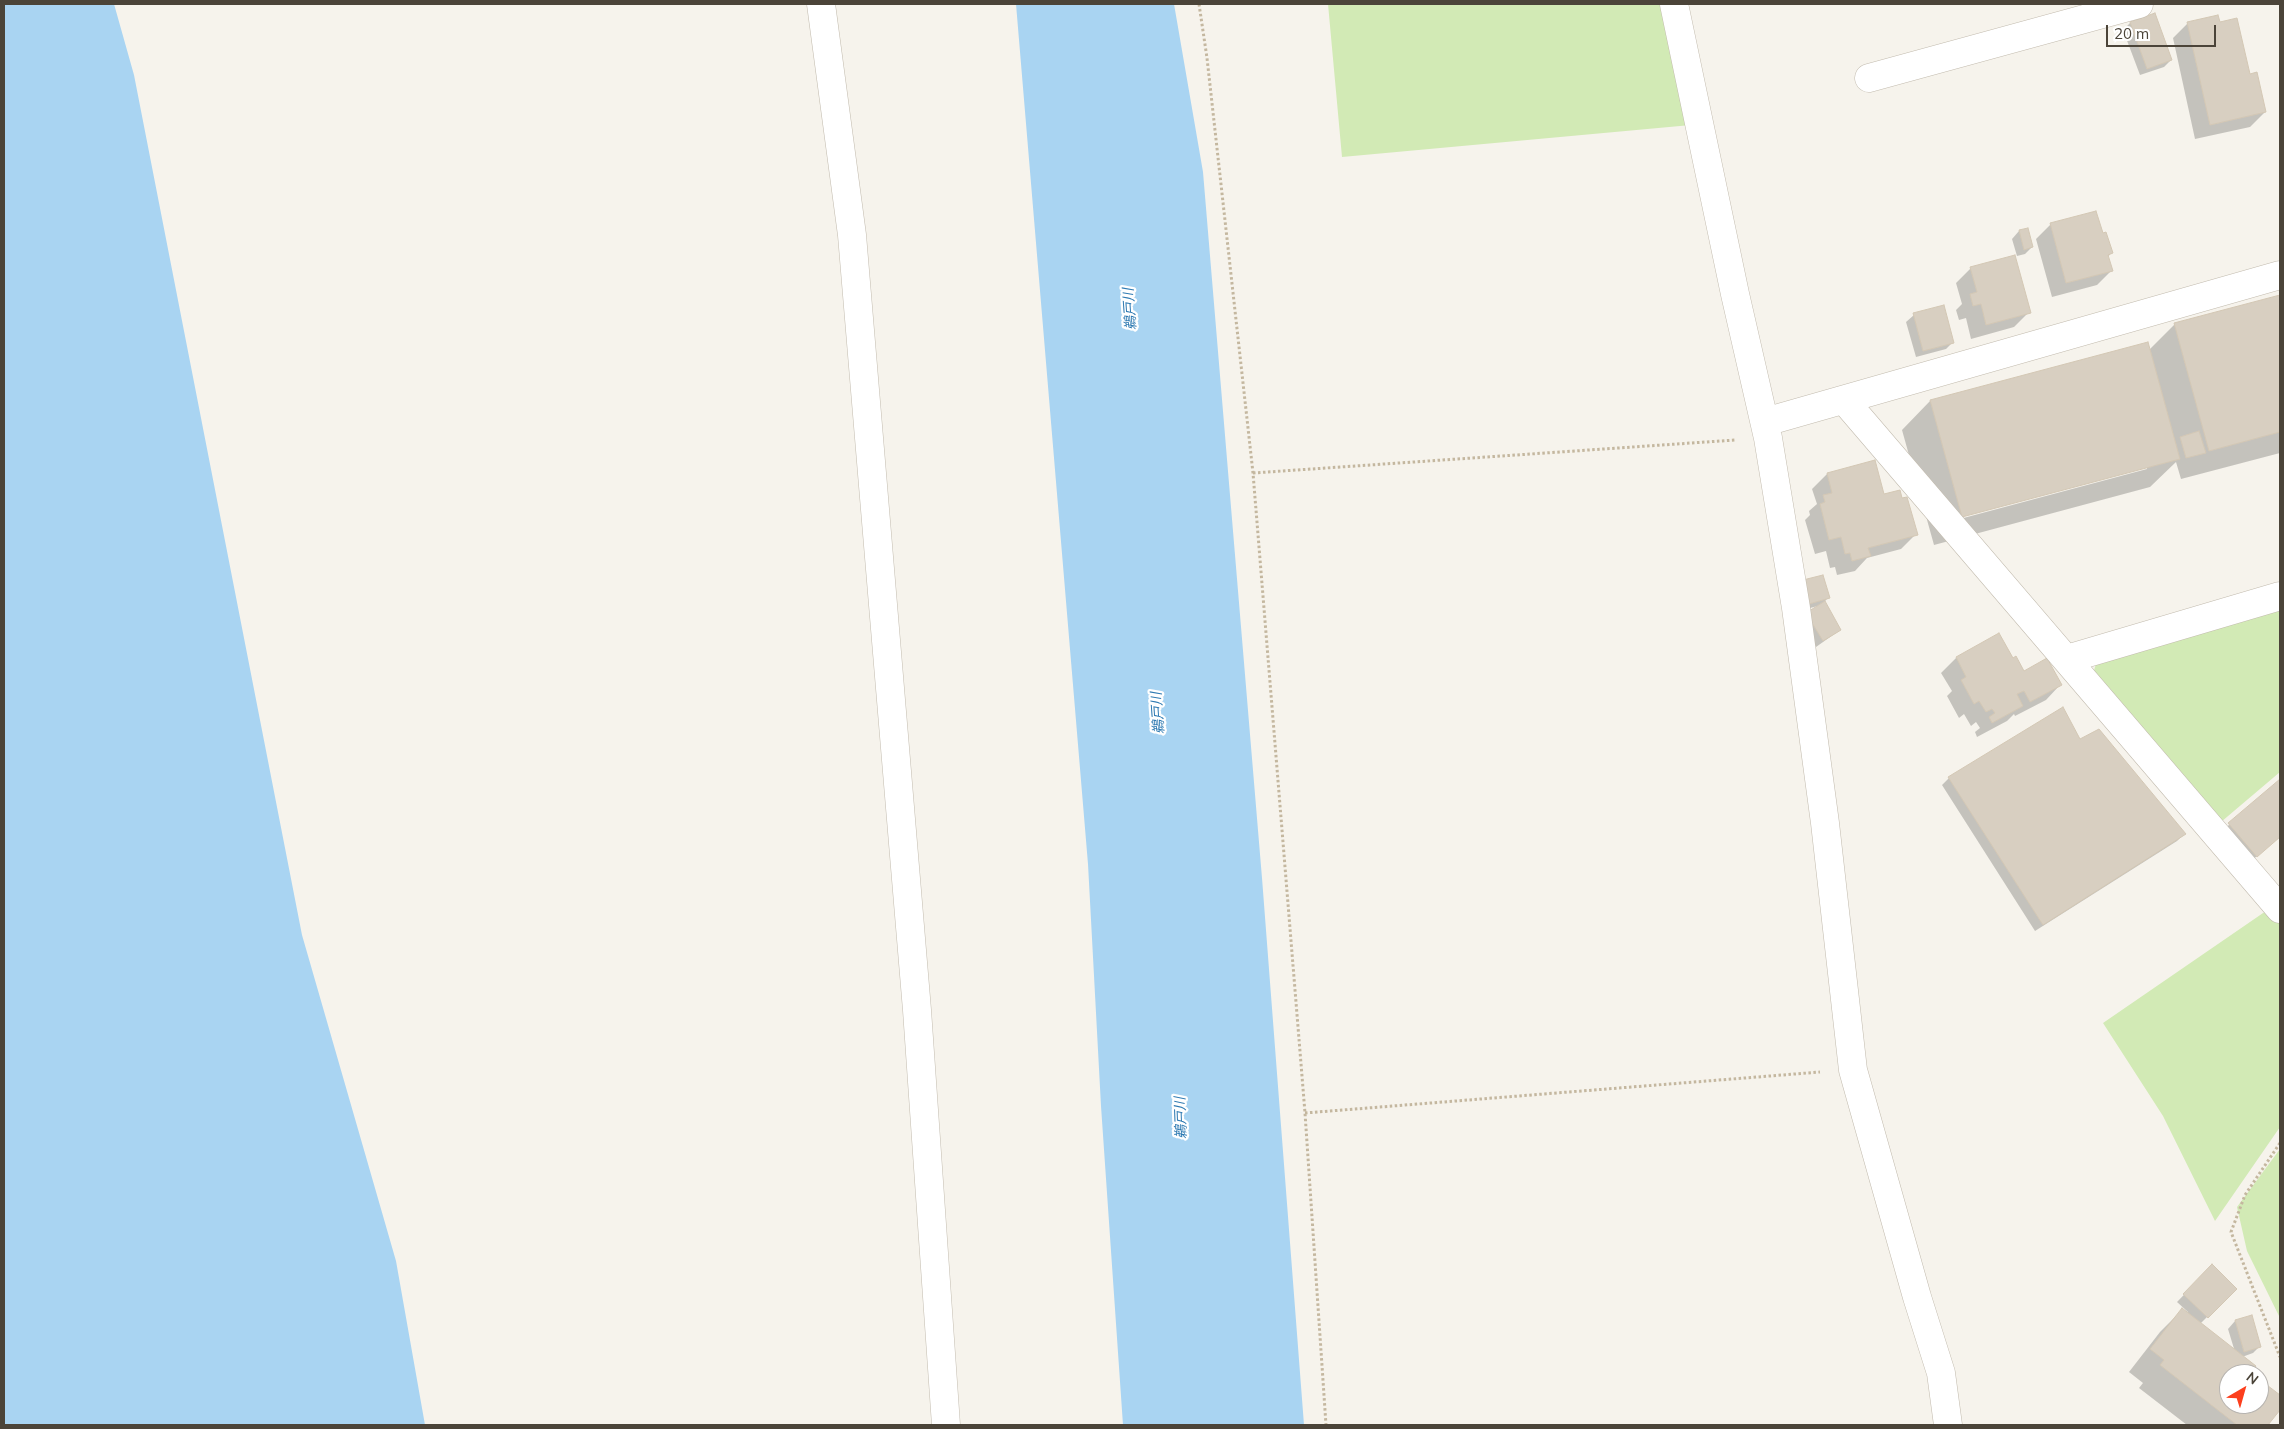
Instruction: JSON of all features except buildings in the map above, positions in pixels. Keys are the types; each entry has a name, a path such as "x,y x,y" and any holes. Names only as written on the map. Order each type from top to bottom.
{"street":[{"path":"821,4 852,235 916,1000 946,1425"},
{"path":"1674,4 1735,294 1767,430 1796,608 1825,823 1852,1070 1917,1297 1941,1373 1948,1425"},
{"path":"1868,78 2139,4"},
{"path":"1767,430 1844,400 2280,276"},
{"path":"1844,400 2280,909"},
{"path":"2067,659 2280,596"}],"path":[{"path":"1199,4 1207,58 1253,473 1305,1113 1326,1425"},
{"path":"1253,473 1767,430"},
{"path":"1305,1113 1852,1070"},
{"path":"2280,1143 2245,1195 2231,1232 2280,1357"}],"green space":[{"path":"1328,4 1663,4 1691,125 1342,157"},
{"path":"2280,606 2280,772 2221,822 2093,674 2097,660"},
{"path":"2266,911 2280,918 2280,1127 2215,1221 2163,1116 2103,1023"},
{"path":"2280,1149 2280,1318 2247,1251 2237,1207"}],"water":[{"path":"4,4 114,4 134,75 302,935 396,1261 425,1425 4,1425"},
{"name":"鵜戸川","path":"1016,4 1174,4 1203,172 1262,878 1304,1425 1123,1425 1101,1106 1088,864"}]}
